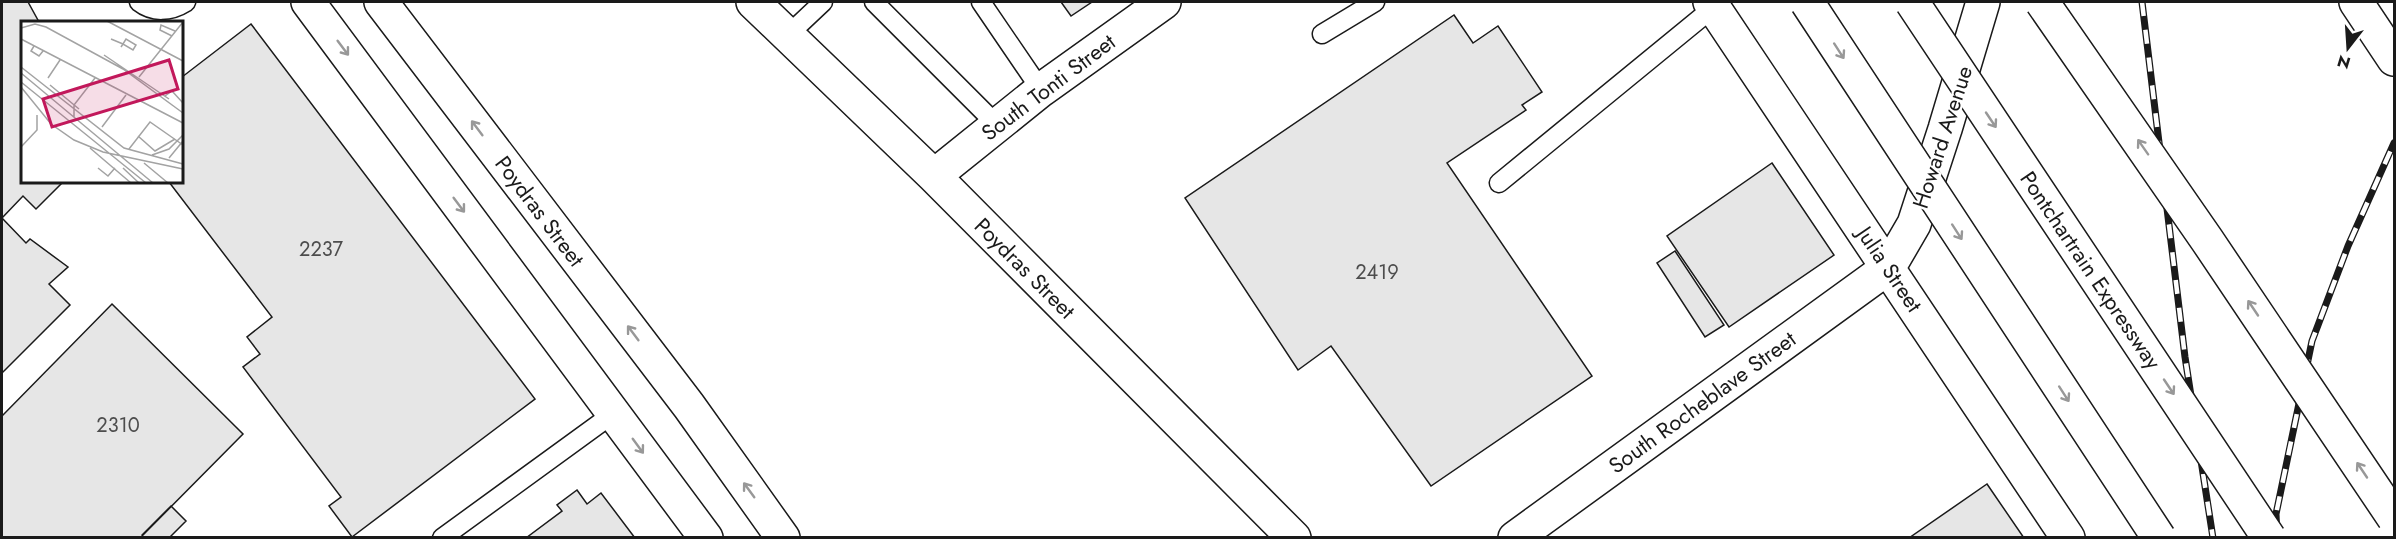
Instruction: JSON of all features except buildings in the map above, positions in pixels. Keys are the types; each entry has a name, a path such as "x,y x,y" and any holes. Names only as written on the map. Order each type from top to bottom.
{"main road":[{"path":"308,2 706,537"},
{"name":"Poydras Street","path":"381,2 682,397 783,537"},
{"name":"Poydras Street","path":"753,2 934,176 1294,537"},
{"name":"South Tonti Street","path":"934,176 1041,90 1164,2"},
{"path":"1807,2 2159,537"},
{"name":"Pontchartrain Expressway","path":"1912,2 2269,537"},
{"name":"Howard Avenue","path":"1889,267 1914,224 1983,2"},
{"path":"2042,2 2207,240 2394,518"},
{"path":"2356,2 2394,59"},
{"name":"Julia Street","path":"1712,4 2068,537"},
{"name":"South Rocheblave Street","path":"1515,537 1889,267"}],"lane":[{"path":"139,2 149,10 175,9 186,2"},
{"path":"788,35 823,2"},
{"path":"874,2 997,125"},
{"path":"981,2 1041,90"},
{"path":"1322,34 1375,2"},
{"path":"1499,183 1712,4"},
{"path":"442,537 614,413"}],"railway":[{"path":"2142,2 2185,357 2213,538"},
{"path":"2277,538 2276,514 2312,341 2348,246 2394,143"}]}
